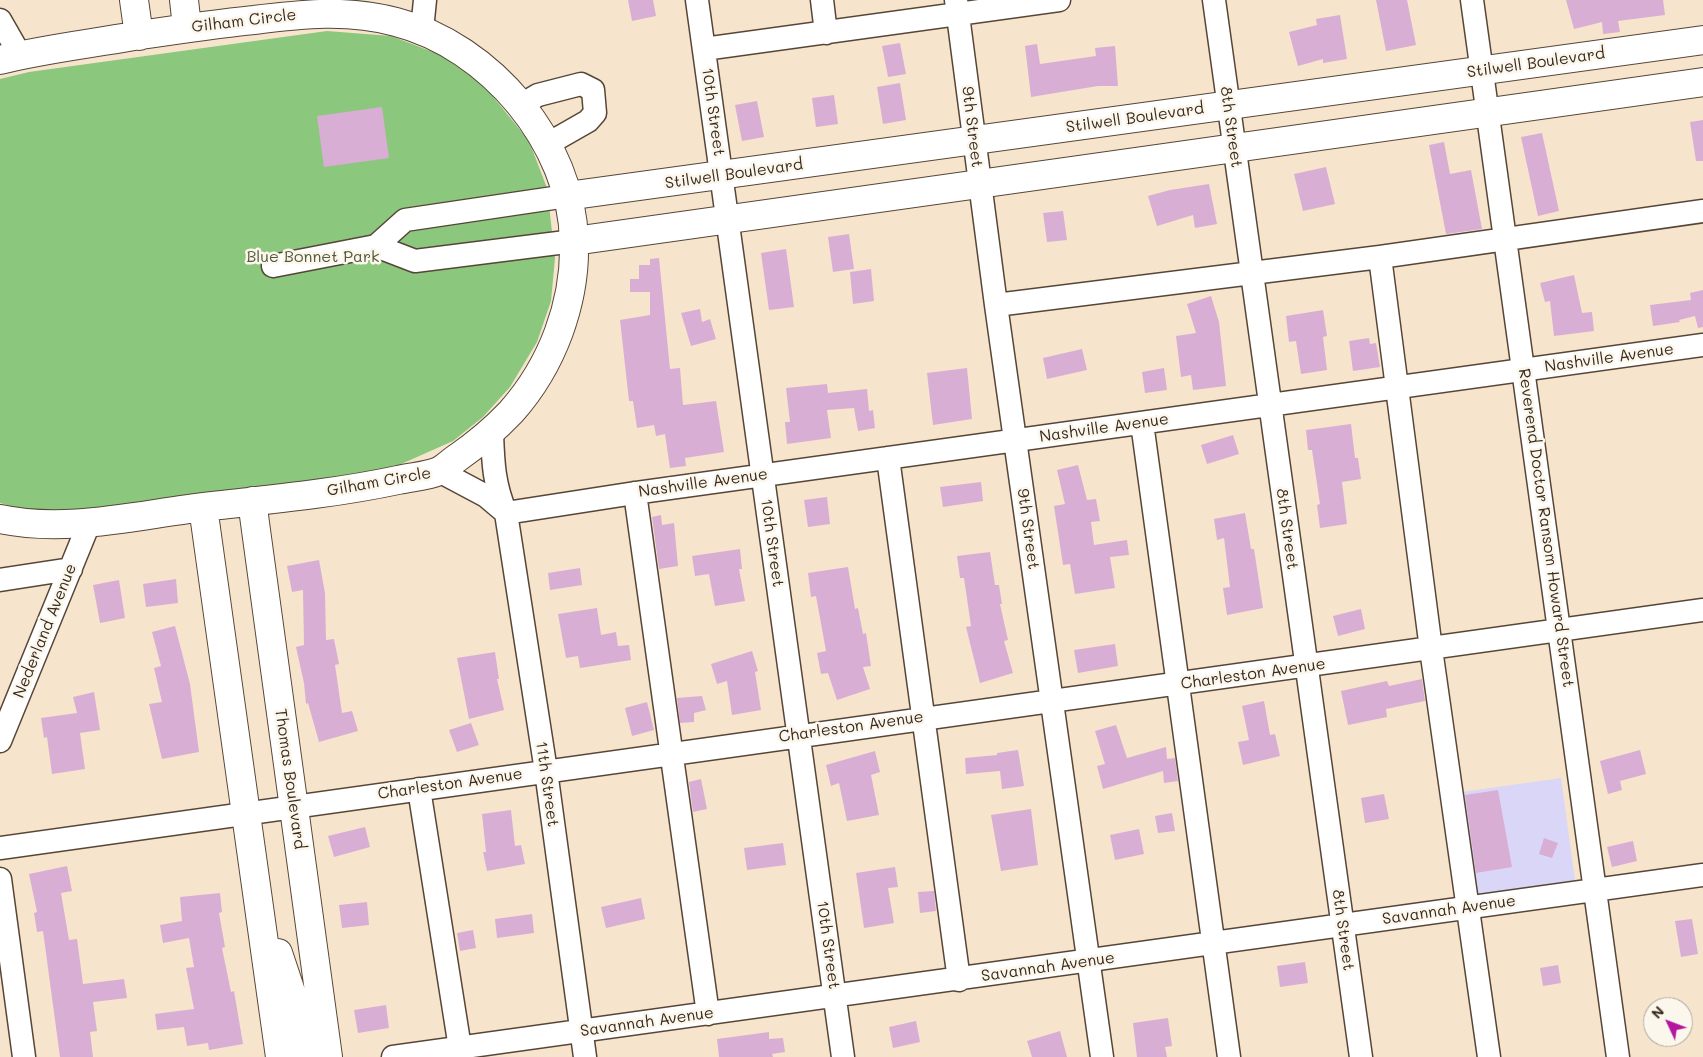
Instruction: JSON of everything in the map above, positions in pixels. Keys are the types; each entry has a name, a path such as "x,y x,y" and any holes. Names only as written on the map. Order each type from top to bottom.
{"main road":[{"path":"134,0 138,36"},
{"path":"184,0 187,28"},
{"name":"Gilham Circle","path":"0,519 37,524 90,521 380,484 439,471 492,433 518,404 542,370 557,338 570,291 574,241 567,196 556,163 536,124 521,105 498,79 476,62 422,30 380,9 312,13 187,28 10,58"},
{"name":"Stilwell Boulevard","path":"567,196 1703,40"},
{"path":"574,241 1703,82"},
{"name":"Thomas Boulevard","path":"252,501 328,1057"},
{"path":"203,507 280,1057"},
{"path":"260,916 276,950 298,1013 306,1052 315,1057"}],"street":[{"path":"422,30 425,0"},
{"name":"10th Street","path":"697,0 843,1057"},
{"path":"822,0 826,33"},
{"path":"704,49 826,33 957,7 1059,0"},
{"name":"8th Street","path":"1214,0 1361,1057"},
{"name":"Reverend Doctor Ransom Howard Street","path":"1472,0 1618,1057"},
{"name":"9th Street","path":"957,7 979,183 1102,1057"},
{"path":"0,20 10,58"},
{"path":"521,105 538,95 582,84 593,90 595,113 588,121 546,145"},
{"path":"273,266 376,246 404,220 567,196"},
{"path":"996,305 1380,257 1703,211"},
{"path":"376,246 415,262 574,241"},
{"path":"1380,257 1431,649 1488,1057"},
{"name":"Nashville Avenue","path":"506,513 763,475 1703,345"},
{"path":"1142,423 1229,1057"},
{"name":"11th Street","path":"492,433 496,491 506,513 546,771 585,1057"},
{"path":"888,458 959,980"},
{"path":"439,471 486,496 506,513"},
{"path":"635,493 708,1014"},
{"name":"Nederland Avenue","path":"0,741 90,521"},
{"path":"0,580 71,569"},
{"name":"Charleston Avenue","path":"0,848 924,717 1178,684 1703,610"},
{"path":"418,789 460,1048"},
{"name":"Savannah Avenue","path":"393,1057 1089,962 1703,875"},
{"path":"0,879 24,1057"}],"shaded area":[{"path":"1561,778 1575,880 1472,896 1455,793"}],"green space":[{"name":"Blue Bonnet Park","path":"327,31 391,36 441,55 482,83 529,141 547,188 555,258 551,301 537,342 510,387 483,417 453,441 381,473 59,512 22,509 0,503 0,79 29,72"}],"building":[{"path":"628,0 653,0 656,16 632,21"},
{"path":"1376,0 1407,0 1416,45 1386,51"},
{"path":"1566,0 1663,0 1665,15 1618,21 1620,32 1603,34 1602,22 1574,29"},
{"path":"1340,15 1347,59 1323,63 1323,59 1298,66 1289,32 1317,25 1316,19"},
{"path":"900,43 906,74 888,77 882,46"},
{"path":"1037,44 1040,64 1096,56 1095,48 1115,46 1118,86 1098,86 1031,97 1025,46"},
{"path":"900,83 906,120 883,124 877,87"},
{"path":"834,95 838,124 816,127 812,98"},
{"path":"757,101 764,137 742,141 735,105"},
{"path":"382,107 389,158 324,167 317,116"},
{"path":"1703,120 1703,161 1696,161 1690,122"},
{"path":"1542,133 1559,211 1538,216 1521,137"},
{"path":"1444,142 1450,174 1471,170 1482,229 1446,234 1429,145"},
{"path":"1326,167 1335,204 1303,211 1294,174"},
{"path":"1209,184 1217,224 1195,228 1193,215 1157,226 1148,196 1170,190"},
{"path":"1063,211 1067,240 1047,242 1043,213"},
{"path":"849,234 854,269 833,272 828,237"},
{"path":"786,249 794,307 769,310 761,253"},
{"path":"659,258 670,369 680,368 683,405 716,401 724,452 685,458 686,466 670,468 665,434 656,436 654,425 637,428 633,401 629,401 620,320 650,315 650,292 630,292 630,279 639,279 639,265 650,265 650,259"},
{"path":"871,269 874,301 853,304 850,272"},
{"path":"1574,275 1582,313 1592,312 1594,331 1554,336 1550,301 1545,302 1540,283"},
{"path":"1703,290 1703,327 1698,328 1695,316 1679,320 1680,322 1653,326 1650,305 1691,300 1690,293"},
{"path":"1211,296 1219,322 1226,386 1193,390 1191,375 1181,377 1176,336 1196,333 1187,304"},
{"path":"700,309 702,322 710,319 716,339 691,346 681,313"},
{"path":"1323,310 1327,336 1323,337 1327,370 1301,374 1296,341 1289,342 1286,316"},
{"path":"1369,338 1370,344 1376,343 1380,367 1353,371 1349,341"},
{"path":"1082,349 1087,370 1047,379 1043,358"},
{"path":"967,368 972,419 933,425 927,373"},
{"path":"1164,368 1167,390 1145,393 1142,372"},
{"path":"827,384 828,393 867,389 869,411 873,410 875,428 858,431 854,408 827,410 831,438 787,444 785,422 790,422 786,388"},
{"path":"1351,424 1355,458 1358,458 1361,479 1342,482 1347,524 1320,528 1317,505 1320,504 1312,450 1308,450 1306,430"},
{"path":"1233,435 1239,454 1207,464 1201,445"},
{"path":"1078,465 1087,500 1096,499 1100,521 1091,522 1094,545 1127,540 1129,555 1110,557 1115,588 1075,594 1070,564 1063,565 1054,506 1065,504 1057,470"},
{"path":"981,482 983,501 943,507 940,487"},
{"path":"827,497 830,524 808,527 804,500"},
{"path":"1245,513 1251,549 1254,549 1263,608 1227,615 1223,588 1230,587 1224,538 1217,540 1214,519"},
{"path":"661,515 662,525 674,523 678,566 659,569 652,517"},
{"path":"740,549 742,569 739,569 745,601 715,606 709,574 695,576 692,556"},
{"path":"990,552 995,585 999,585 1002,604 1000,604 1008,640 1004,641 1013,673 980,683 966,627 971,626 964,578 960,578 957,556"},
{"path":"319,560 325,593 326,640 334,639 339,664 335,665 342,713 352,711 358,731 319,742 308,703 306,704 304,683 296,647 304,645 303,590 292,592 287,566"},
{"path":"848,567 855,609 858,608 863,634 866,633 871,666 863,667 870,689 837,700 828,673 821,674 817,653 826,651 816,596 811,597 808,573"},
{"path":"580,568 582,585 550,590 548,573"},
{"path":"176,579 178,603 146,607 143,584"},
{"path":"119,580 125,618 100,623 93,585"},
{"path":"597,608 601,635 616,632 618,646 629,645 631,660 580,668 578,656 566,658 558,614"},
{"path":"1361,609 1365,629 1338,636 1333,616"},
{"path":"175,626 190,684 199,752 162,759 149,704 162,702 154,668 161,666 152,632"},
{"path":"1115,644 1118,666 1078,673 1074,650"},
{"path":"752,651 758,671 755,672 761,710 732,715 727,681 717,684 711,664"},
{"path":"495,652 499,679 497,679 504,710 469,719 457,658"},
{"path":"1422,679 1425,701 1386,709 1387,717 1348,725 1341,691 1387,681 1389,686"},
{"path":"94,692 100,730 80,733 85,769 52,774 47,737 44,738 41,718 77,713 73,697"},
{"path":"702,696 706,710 694,713 694,722 680,723 677,698"},
{"path":"1264,701 1270,735 1275,734 1280,756 1243,765 1238,742 1249,740 1242,706"},
{"path":"647,702 654,730 632,736 625,708"},
{"path":"471,723 479,745 457,752 449,730"},
{"path":"1116,725 1127,758 1166,747 1167,759 1175,758 1178,781 1164,783 1163,771 1103,789 1097,766 1105,764 1095,731"},
{"path":"1018,750 1024,786 1002,789 1000,771 966,774 965,758 997,755 997,753"},
{"path":"1640,750 1646,774 1620,781 1622,790 1608,794 1600,761"},
{"path":"875,751 880,772 871,775 879,815 847,821 839,783 831,786 826,765"},
{"path":"701,779 707,809 693,812 689,782"},
{"path":"1498,790 1512,867 1476,873 1465,795"},
{"path":"1384,794 1389,819 1365,823 1361,798"},
{"path":"1031,809 1038,865 1001,871 991,815"},
{"path":"511,810 515,846 521,845 525,864 487,871 483,852 486,852 482,814"},
{"path":"1172,813 1175,831 1158,833 1155,816"},
{"path":"365,827 370,847 334,857 328,836"},
{"path":"1139,829 1144,854 1115,860 1110,835"},
{"path":"1544,838 1558,843 1552,858 1539,854"},
{"path":"1633,841 1637,861 1612,867 1607,847"},
{"path":"783,843 786,865 747,870 744,848"},
{"path":"67,866 72,891 61,893 69,940 77,939 83,984 124,979 127,998 93,1002 97,1031 90,1032 93,1057 60,1057 43,931 37,932 34,913 37,912 29,874"},
{"path":"895,867 898,887 888,888 894,923 864,928 856,873"},
{"path":"934,891 936,911 920,913 918,892"},
{"path":"220,893 222,912 219,913 225,947 222,948 231,992 234,991 243,1044 209,1050 208,1043 187,1046 184,1027 157,1030 155,1014 194,1009 186,968 194,967 189,938 163,943 160,925 182,921 180,897"},
{"path":"641,898 645,919 606,928 601,907"},
{"path":"367,902 369,925 342,928 339,905"},
{"path":"532,914 534,933 497,938 495,919"},
{"path":"1692,919 1698,954 1681,957 1675,921"},
{"path":"473,930 476,948 460,951 457,933"},
{"path":"1305,962 1308,983 1280,987 1277,966"},
{"path":"1558,965 1561,983 1543,986 1540,968"},
{"path":"386,1005 389,1028 358,1033 354,1010"},
{"path":"1168,1018 1172,1046 1165,1047 1167,1057 1137,1057 1133,1023"},
{"path":"916,1021 920,1042 893,1048 889,1027"},
{"path":"1060,1031 1067,1057 1032,1057 1027,1041"},
{"path":"769,1032 769,1039 783,1038 785,1052 772,1054 773,1057 719,1057 717,1039"}]}
